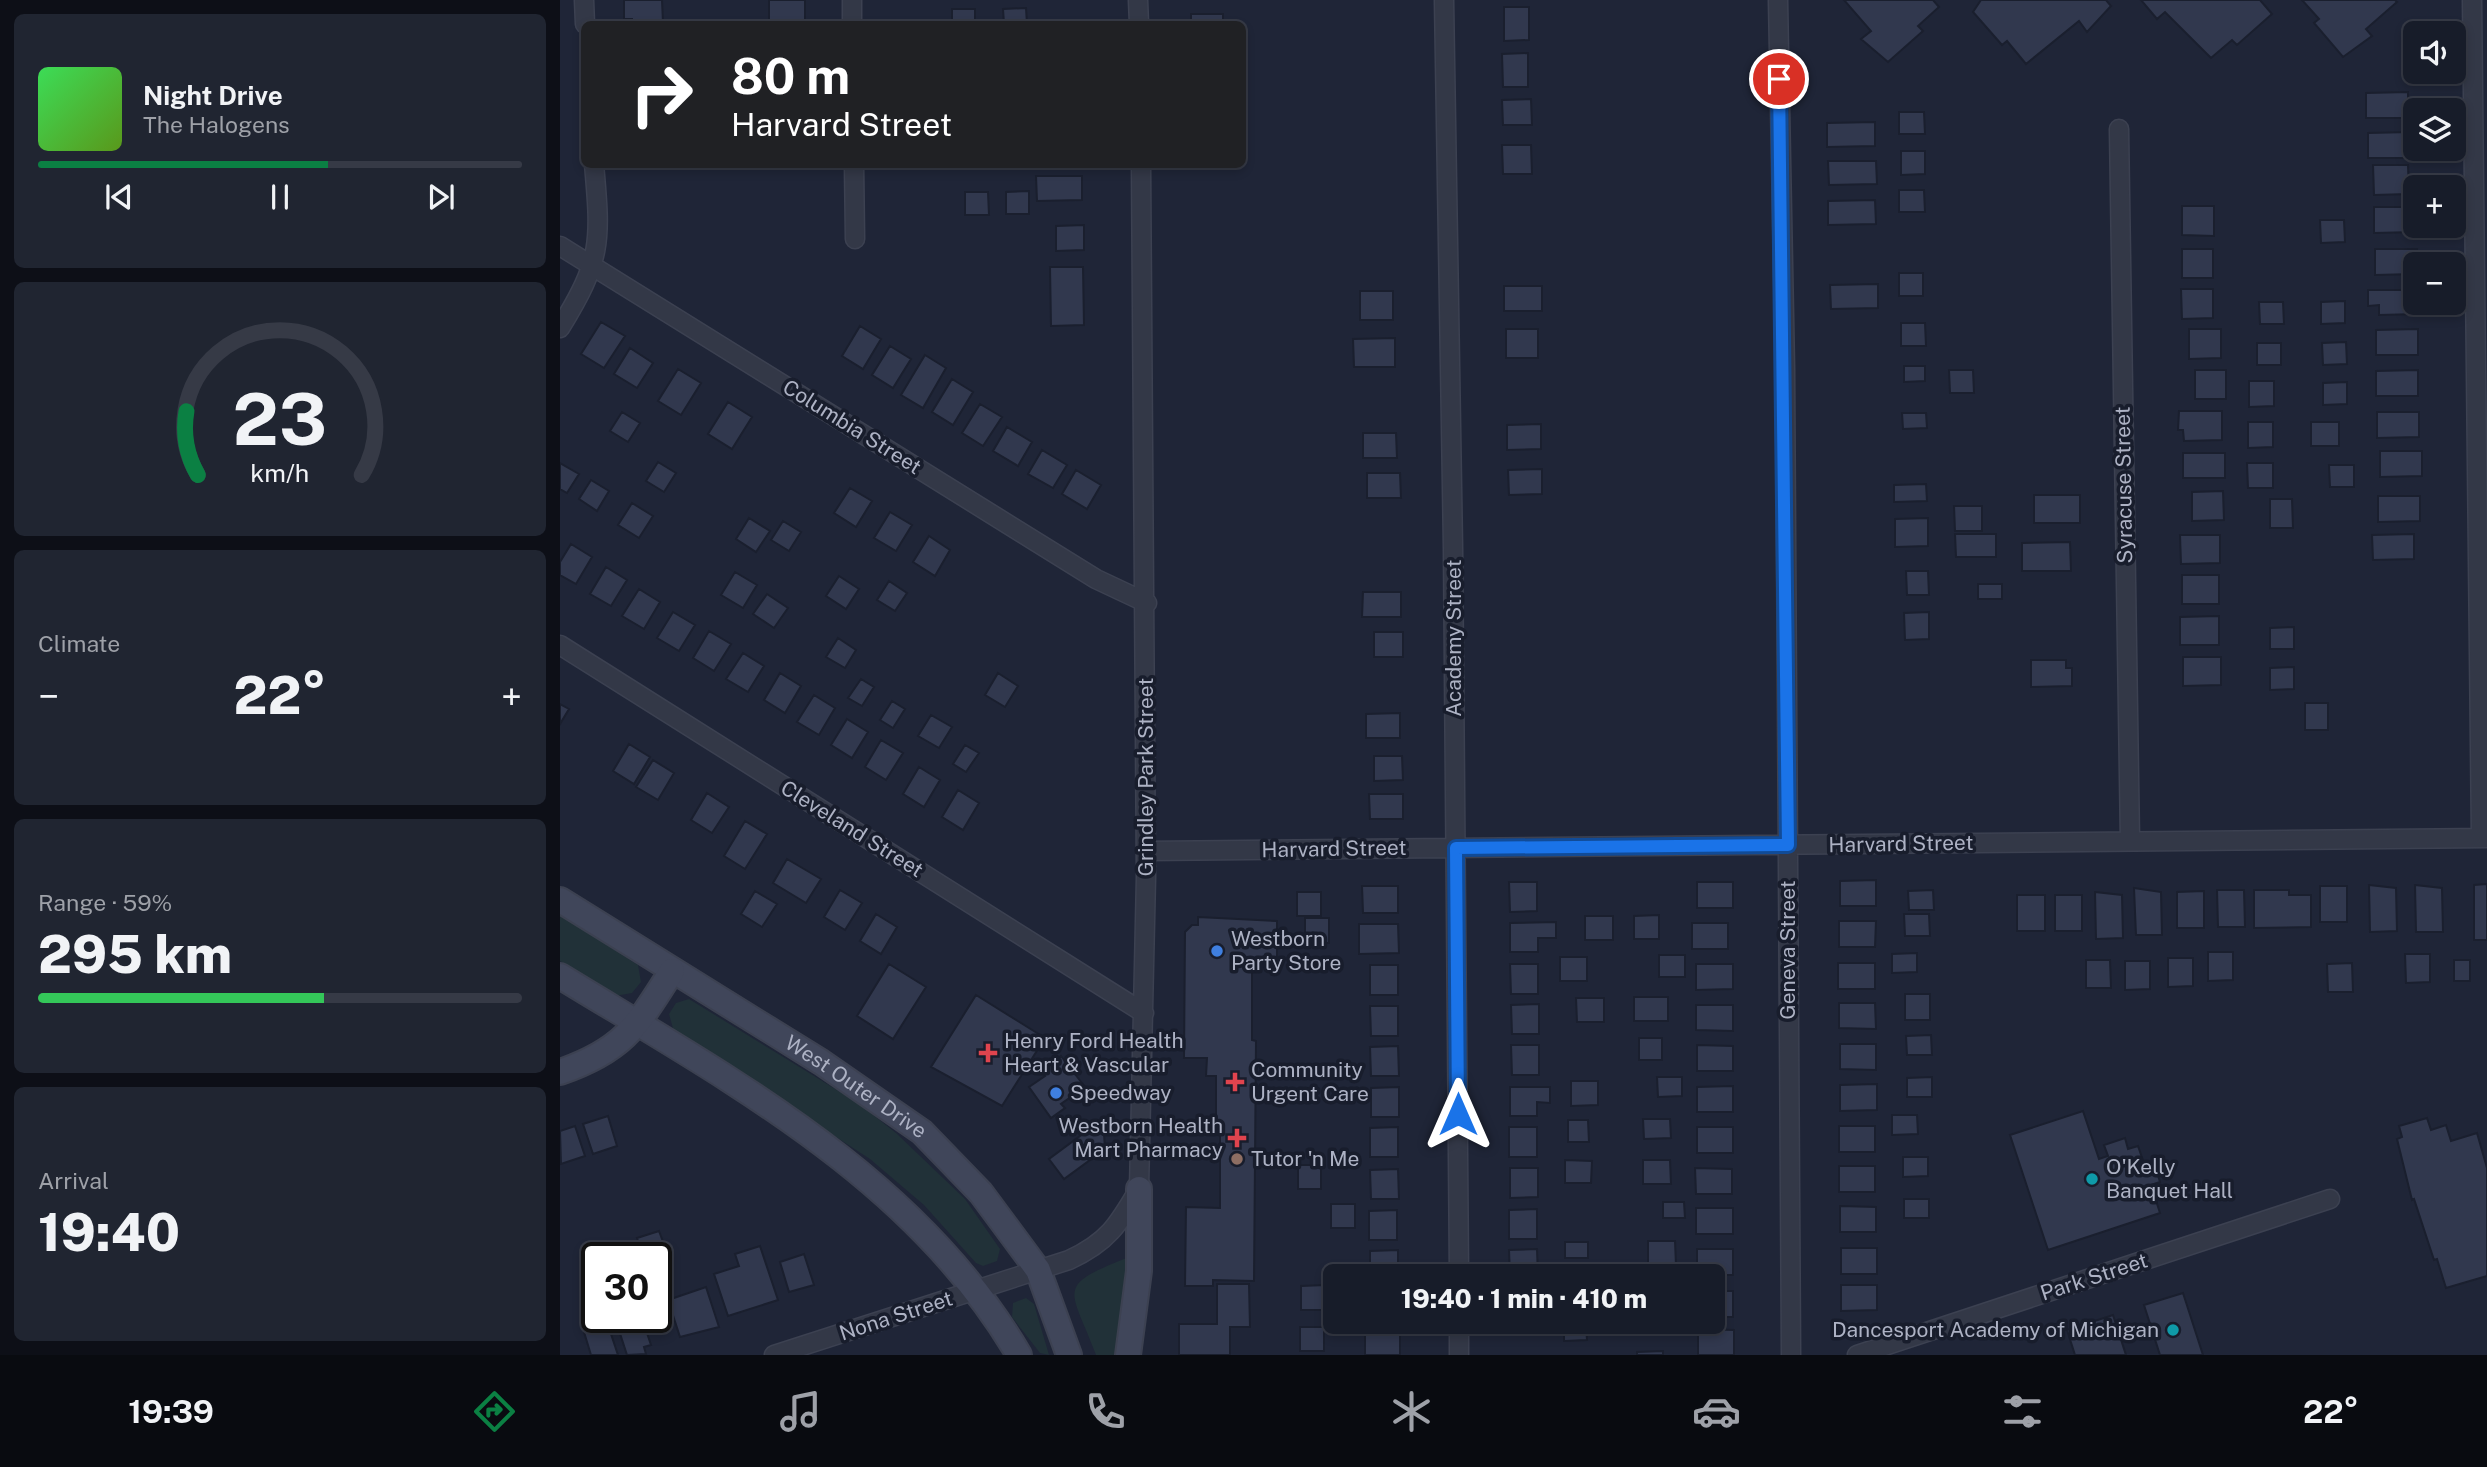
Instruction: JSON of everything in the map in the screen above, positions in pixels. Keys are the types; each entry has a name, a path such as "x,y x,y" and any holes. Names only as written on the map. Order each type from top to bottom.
{"main road":[{"name":"West Outer Drive","path":"560,900 821,1062 922,1132 982,1193 1038,1270 1069,1355"},
{"path":"560,1072 610,1052 638,1024 673,971"},
{"path":"560,976 789,1120 877,1184 937,1242 977,1290 998,1317 1019,1355"},
{"path":"1128,1355 1139,1271 1139,1189"}],"street":[{"path":"584,0 584,21"},
{"path":"852,0 852,21"},
{"path":"1138,0 1139,21"},
{"name":"Academy Street","path":"1444,0 1456,848 1458,1264"},
{"name":"Geneva Street","path":"1778,0 1791,1355"},
{"path":"2472,0 2484,838"},
{"name":"Syracuse Street","path":"2119,129 2130,841"},
{"path":"560,328 594,266 600,228 594,168"},
{"path":"854,168 855,239"},
{"name":"Grindley Park Street","path":"977,1290 1094,1248 1115,1230 1139,1189 1144,1013 1147,603 1141,168"},
{"name":"Columbia Street","path":"560,246 1096,579 1147,603"},
{"name":"Cleveland Street","path":"560,645 1144,1013"},
{"name":"Harvard Street","path":"1146,851 2484,838"},
{"name":"Park Street","path":"1857,1355 2330,1199"},
{"name":"Nona Street","path":"774,1355 977,1290"},
{"path":"1459,1334 1459,1355"}],"shaded area":[{"path":"560,915 638,965 641,982 632,993 615,996 560,961"},
{"path":"689,999 858,1103 896,1133 965,1199 1000,1249 997,1261 983,1266 976,1263 924,1205 870,1159 674,1032 669,1014 676,1003"},
{"path":"1129,1257 1119,1355 1096,1355 1075,1302 1075,1292 1079,1283 1088,1275"},
{"path":"1026,1298 1034,1304 1049,1355 1040,1353 1012,1317 1013,1303"}],"building":[{"path":"624,0 662,0 663,21 624,19"},
{"path":"769,0 805,0 805,21 769,21"},
{"path":"1844,0 1933,0 1939,7 1918,26 1923,31 1888,62 1861,39 1871,31"},
{"path":"1981,0 2106,0 2111,6 2087,32 2079,21 2026,64 2007,41 2002,45 1973,12"},
{"path":"2141,0 2260,0 2272,14 2237,45 2232,40 2211,58 2165,12 2157,19"},
{"path":"2302,0 2397,2 2366,29 2372,36 2343,57 2314,23 2319,19"},
{"path":"1504,7 1529,7 1529,40 1504,41"},
{"path":"1026,8 1027,21 1004,21 1003,9"},
{"path":"952,9 975,9 975,21 952,21"},
{"path":"1191,14 1223,14 1223,21 1191,21"},
{"path":"1528,53 1528,87 1503,87 1502,54"},
{"path":"2408,92 2408,98 2403,98 2403,118 2366,118 2366,93"},
{"path":"1531,99 1532,125 1503,125 1502,100"},
{"path":"1899,112 1924,112 1925,134 1899,134"},
{"path":"1875,122 1875,146 1827,147 1827,123"},
{"path":"2403,132 2403,158 2368,158 2368,133"},
{"path":"1502,145 1531,145 1532,174 1503,174"},
{"path":"1901,151 1925,151 1925,174 1901,175"},
{"path":"1828,161 1876,161 1877,184 1829,185"},
{"path":"2373,165 2408,165 2408,175 2403,175 2403,194 2374,195"},
{"path":"1036,176 1082,176 1082,200 1037,201"},
{"path":"1899,190 1924,190 1925,212 1899,212"},
{"path":"1029,191 1029,214 1006,214 1006,192"},
{"path":"965,192 988,192 989,215 965,215"},
{"path":"1875,200 1876,224 1828,225 1828,201"},
{"path":"2182,206 2214,206 2214,236 2182,235"},
{"path":"2374,207 2403,207 2403,232 2374,233"},
{"path":"2320,220 2344,220 2345,242 2321,243"},
{"path":"1084,225 1084,250 1056,251 1056,226"},
{"path":"2182,249 2213,249 2213,278 2182,278"},
{"path":"2375,249 2417,249 2417,252 2403,252 2403,274 2375,275"},
{"path":"1050,267 1083,267 1084,325 1051,326"},
{"path":"1899,273 1923,273 1923,296 1899,296"},
{"path":"1878,284 1878,308 1831,309 1830,285"},
{"path":"1504,286 1542,286 1542,311 1504,311"},
{"path":"2181,289 2213,289 2213,318 2182,319"},
{"path":"2368,290 2403,290 2403,314 2379,315 2379,305 2368,306"},
{"path":"1360,291 1393,291 1393,320 1360,320"},
{"path":"2345,301 2345,323 2321,324 2321,302"},
{"path":"2259,302 2283,302 2284,324 2260,324"},
{"path":"601,322 625,336 604,368 581,354"},
{"path":"1901,323 1925,323 1926,346 1901,346"},
{"path":"860,326 881,339 863,369 842,356"},
{"path":"1506,329 1538,329 1538,358 1506,358"},
{"path":"2189,329 2221,329 2221,358 2189,359"},
{"path":"2418,329 2418,355 2376,355 2376,330"},
{"path":"1395,338 1395,367 1354,367 1353,339"},
{"path":"2346,342 2347,364 2323,365 2322,343"},
{"path":"2257,343 2281,343 2281,365 2257,365"},
{"path":"890,346 911,359 893,388 872,375"},
{"path":"630,348 653,363 637,388 614,374"},
{"path":"925,355 946,368 923,408 901,395"},
{"path":"1904,366 1925,366 1925,381 1904,382"},
{"path":"678,369 701,383 681,415 658,401"},
{"path":"1949,370 1973,370 1974,393 1950,393"},
{"path":"2195,370 2226,370 2226,399 2195,399"},
{"path":"2418,370 2418,396 2376,396 2376,371"},
{"path":"952,379 973,392 953,425 932,412"},
{"path":"2249,381 2274,381 2274,406 2249,407"},
{"path":"2347,382 2347,404 2323,405 2323,383"},
{"path":"728,402 752,417 732,449 708,434"},
{"path":"980,404 1002,417 983,446 962,433"},
{"path":"2179,411 2222,411 2222,440 2184,441 2183,430 2178,430"},
{"path":"622,412 640,423 628,442 610,431"},
{"path":"2377,412 2419,412 2419,437 2377,438"},
{"path":"1902,413 1926,413 1927,428 1903,429"},
{"path":"2248,422 2273,422 2273,447 2248,448"},
{"path":"2311,422 2339,422 2339,446 2311,446"},
{"path":"1541,424 1541,449 1507,450 1507,425"},
{"path":"1007,427 1032,442 1018,466 993,451"},
{"path":"1363,433 1396,433 1397,458 1363,458"},
{"path":"1042,450 1067,465 1053,488 1028,474"},
{"path":"2380,451 2422,451 2422,476 2380,477"},
{"path":"2183,453 2225,453 2225,478 2183,478"},
{"path":"658,462 676,473 664,492 646,481"},
{"path":"560,463 579,474 567,493 560,489"},
{"path":"2247,463 2273,463 2273,488 2248,488"},
{"path":"2329,465 2354,465 2354,487 2330,487"},
{"path":"1542,469 1542,494 1509,495 1508,470"},
{"path":"1076,470 1101,485 1087,509 1062,494"},
{"path":"1367,473 1400,473 1401,498 1367,498"},
{"path":"591,480 609,491 597,511 579,499"},
{"path":"1926,484 1927,501 1894,502 1894,485"},
{"path":"850,488 872,501 856,527 834,513"},
{"path":"2223,491 2224,520 2192,521 2192,492"},
{"path":"2034,495 2080,495 2080,523 2034,523"},
{"path":"2378,496 2420,496 2420,521 2378,522"},
{"path":"2270,499 2292,499 2293,528 2270,528"},
{"path":"632,503 653,516 639,538 618,525"},
{"path":"1954,506 1982,506 1982,531 1955,531"},
{"path":"890,512 912,525 896,551 874,538"},
{"path":"749,518 770,531 756,552 736,539"},
{"path":"1928,518 1928,546 1895,547 1895,519"},
{"path":"783,521 801,532 789,551 771,540"},
{"path":"1955,534 1996,534 1996,557 1956,557"},
{"path":"2414,534 2414,559 2373,560 2372,535"},
{"path":"2180,535 2220,535 2220,563 2181,564"},
{"path":"929,536 950,550 935,576 913,562"},
{"path":"2070,542 2071,571 2022,571 2022,543"},
{"path":"571,544 592,557 576,584 560,575 560,562"},
{"path":"606,567 627,580 611,606 590,594"},
{"path":"1906,571 1928,571 1929,595 1907,595"},
{"path":"735,572 757,585 743,608 721,595"},
{"path":"2182,575 2219,575 2219,604 2182,604"},
{"path":"839,576 859,589 846,609 826,596"},
{"path":"889,581 907,593 895,611 877,600"},
{"path":"1978,584 2002,584 2002,599 1978,599"},
{"path":"639,589 660,602 644,629 622,616"},
{"path":"1363,592 1401,592 1401,617 1362,617"},
{"path":"767,594 788,608 774,628 753,614"},
{"path":"673,612 695,625 679,651 657,638"},
{"path":"1929,612 1929,639 1905,640 1904,613"},
{"path":"2219,616 2219,645 2180,645 2180,617"},
{"path":"2294,627 2294,649 2270,649 2270,628"},
{"path":"709,631 731,644 714,671 693,658"},
{"path":"1374,632 1403,632 1403,657 1374,657"},
{"path":"838,638 856,650 845,668 826,657"},
{"path":"743,653 764,666 748,692 726,679"},
{"path":"2183,657 2221,657 2221,685 2183,686"},
{"path":"2031,660 2066,660 2066,668 2072,668 2072,686 2031,687"},
{"path":"2294,667 2294,689 2270,690 2270,668"},
{"path":"780,673 801,686 785,713 764,700"},
{"path":"998,673 1018,686 1005,707 985,695"},
{"path":"861,679 874,687 862,706 848,698"},
{"path":"814,695 835,708 819,735 797,722"},
{"path":"892,701 905,709 893,728 880,720"},
{"path":"2305,703 2328,703 2328,730 2305,730"},
{"path":"560,704 569,709 560,724"},
{"path":"1400,713 1400,738 1366,738 1366,714"},
{"path":"931,715 952,727 939,748 918,736"},
{"path":"847,719 868,732 852,758 831,745"},
{"path":"881,740 903,753 886,780 865,767"},
{"path":"629,744 650,757 634,784 613,771"},
{"path":"965,745 979,753 966,772 953,764"},
{"path":"1374,756 1402,756 1403,780 1374,781"},
{"path":"653,760 674,773 658,800 636,787"},
{"path":"919,767 940,780 924,807 903,794"},
{"path":"958,790 979,803 963,830 942,817"},
{"path":"707,793 729,807 712,833 691,820"},
{"path":"1369,794 1403,794 1403,819 1370,819"},
{"path":"745,821 767,834 745,869 724,856"},
{"path":"787,859 821,879 806,903 773,883"},
{"path":"1876,880 1876,906 1840,906 1840,881"},
{"path":"1509,882 1537,882 1537,911 1510,912"},
{"path":"1697,882 1733,882 1733,908 1697,908"},
{"path":"2487,884 2487,940 2474,940 2474,885"},
{"path":"2369,885 2396,888 2397,931 2370,932"},
{"path":"2415,885 2442,888 2443,932 2416,932"},
{"path":"1362,886 1398,886 1398,913 1363,913"},
{"path":"2320,886 2347,886 2347,922 2320,922"},
{"path":"2134,888 2161,892 2162,935 2136,935"},
{"path":"840,890 862,903 845,930 824,917"},
{"path":"1933,890 1934,910 1909,910 1908,891"},
{"path":"2217,890 2244,890 2245,927 2218,927"},
{"path":"2254,890 2289,890 2289,895 2311,895 2311,927 2254,928"},
{"path":"755,891 777,904 762,927 741,914"},
{"path":"2204,891 2204,928 2177,928 2177,892"},
{"path":"1297,892 1321,892 1321,916 1297,916"},
{"path":"2095,892 2122,895 2123,938 2096,939"},
{"path":"2017,895 2045,895 2045,931 2017,931"},
{"path":"2055,895 2082,895 2082,931 2055,931"},
{"path":"876,914 897,927 881,954 860,941"},
{"path":"1904,914 1929,914 1930,936 1905,936"},
{"path":"1659,915 1659,939 1634,939 1634,916"},
{"path":"1585,916 1613,916 1613,940 1585,940"},
{"path":"1198,917 1277,921 1277,960 1252,959 1252,1040 1256,1041 1254,1281 1213,1280 1213,1286 1185,1286 1186,1207 1220,1208 1220,1123 1216,1123 1216,1076 1206,1076 1207,1058 1184,1058 1185,932 1192,925 1198,925"},
{"path":"1305,918 1329,918 1329,943 1305,943"},
{"path":"1839,921 1876,921 1875,947 1839,947"},
{"path":"1556,922 1556,938 1538,938 1538,952 1510,952 1510,923"},
{"path":"1692,923 1728,923 1728,949 1692,949"},
{"path":"1359,924 1398,924 1399,953 1359,954"},
{"path":"2208,952 2233,952 2233,980 2208,981"},
{"path":"1917,953 1917,972 1892,973 1892,954"},
{"path":"2405,954 2430,954 2430,982 2406,983"},
{"path":"1659,955 1685,955 1685,977 1659,977"},
{"path":"1560,957 1587,957 1587,981 1560,981"},
{"path":"2168,958 2193,958 2193,986 2168,987"},
{"path":"2086,960 2110,960 2111,988 2086,988"},
{"path":"2454,960 2470,960 2470,981 2454,981"},
{"path":"2125,961 2150,961 2150,989 2125,990"},
{"path":"1838,963 1875,963 1875,989 1838,989"},
{"path":"2352,963 2353,992 2328,992 2327,964"},
{"path":"889,964 926,987 893,1039 857,1016"},
{"path":"1510,964 1538,964 1538,994 1511,994"},
{"path":"1696,964 1733,964 1733,989 1696,990"},
{"path":"1370,965 1398,965 1398,995 1370,995"},
{"path":"1905,994 1930,994 1930,1020 1905,1020"},
{"name":"Henry Ford Health Heart & Vascular","path":"976,995 1045,1038 1002,1106 931,1067"},
{"path":"1634,997 1668,997 1668,1021 1634,1021"},
{"path":"1576,998 1604,998 1604,1022 1577,1022"},
{"path":"1839,1003 1875,1003 1876,1029 1839,1028"},
{"path":"1539,1004 1539,1034 1512,1034 1511,1005"},
{"path":"1696,1005 1733,1005 1733,1031 1696,1030"},
{"path":"1370,1006 1398,1006 1398,1036 1371,1036"},
{"path":"1931,1035 1932,1055 1907,1055 1906,1036"},
{"path":"1639,1038 1662,1038 1662,1060 1639,1060"},
{"path":"1840,1044 1876,1044 1876,1070 1840,1069"},
{"path":"1511,1045 1539,1045 1539,1075 1512,1075"},
{"path":"1697,1045 1733,1046 1733,1071 1697,1071"},
{"path":"1398,1046 1399,1076 1371,1076 1370,1047"},
{"path":"1061,1056 1085,1087 1061,1104 1065,1108 1051,1118 1029,1087 1045,1076 1041,1071"},
{"path":"1657,1077 1682,1077 1682,1096 1658,1097"},
{"path":"1932,1077 1932,1097 1907,1097 1907,1078"},
{"path":"1571,1081 1598,1081 1598,1105 1571,1106"},
{"path":"1877,1084 1877,1110 1840,1111 1840,1085"},
{"path":"1733,1086 1733,1112 1697,1112 1697,1087"},
{"path":"1399,1087 1399,1117 1371,1117 1371,1088"},
{"path":"1510,1087 1550,1087 1550,1103 1537,1102 1537,1116 1510,1116"},
{"name":"O'Kelly Banquet Hall","path":"2083,1111 2099,1159 2108,1156 2104,1145 2125,1138 2128,1149 2138,1146 2148,1175 2157,1172 2160,1182 2151,1185 2160,1213 2048,1250 2010,1135"},
{"path":"1892,1115 1917,1115 1918,1134 1892,1135"},
{"path":"608,1116 617,1146 593,1154 583,1124"},
{"path":"2427,1118 2431,1130 2446,1125 2451,1141 2477,1133 2487,1168 2487,1276 2446,1288 2414,1199 2412,1200 2397,1139 2402,1137 2399,1126"},
{"path":"1103,1119 1105,1149 1064,1179 1049,1159"},
{"path":"1643,1119 1670,1119 1671,1138 1644,1139"},
{"path":"1568,1120 1588,1120 1589,1142 1568,1142"},
{"path":"575,1126 585,1156 561,1164 560,1131"},
{"path":"1839,1126 1875,1126 1875,1152 1839,1152"},
{"path":"1398,1127 1398,1157 1370,1157 1370,1128"},
{"path":"1509,1127 1537,1127 1537,1157 1509,1157"},
{"path":"1697,1127 1733,1127 1733,1153 1697,1153"},
{"path":"1903,1157 1928,1157 1928,1176 1903,1177"},
{"path":"1565,1160 1592,1161 1591,1183 1565,1183"},
{"path":"1643,1160 1670,1160 1671,1184 1643,1184"},
{"path":"1298,1165 1321,1165 1321,1189 1298,1189"},
{"path":"1839,1166 1875,1166 1875,1192 1839,1192"},
{"path":"1510,1168 1538,1168 1538,1197 1510,1198"},
{"path":"1695,1168 1732,1169 1732,1194 1696,1194"},
{"path":"1398,1169 1399,1199 1371,1199 1370,1170"},
{"path":"1904,1199 1929,1199 1929,1218 1904,1218"},
{"path":"1663,1202 1684,1202 1685,1218 1663,1218"},
{"path":"1331,1204 1355,1204 1355,1228 1331,1228"},
{"path":"1840,1206 1876,1207 1876,1232 1840,1232"},
{"path":"1696,1208 1733,1208 1733,1234 1696,1234"},
{"path":"1537,1209 1537,1239 1509,1239 1509,1210"},
{"path":"1397,1210 1397,1240 1369,1240 1369,1211"},
{"path":"659,1231 663,1242 638,1242 637,1238"},
{"path":"1648,1241 1675,1241 1676,1264 1648,1264"},
{"path":"1565,1242 1588,1242 1588,1258 1565,1258"},
{"path":"760,1246 778,1300 728,1316 714,1274 739,1266 735,1254"},
{"path":"1841,1248 1877,1248 1877,1274 1841,1274"},
{"path":"1537,1249 1538,1264 1510,1264 1509,1250"},
{"path":"1697,1249 1733,1249 1733,1275 1725,1275 1725,1264 1697,1264"},
{"path":"1398,1250 1398,1264 1370,1264 1370,1251"},
{"path":"804,1254 814,1285 789,1292 780,1262"},
{"path":"1217,1284 1249,1284 1250,1327 1230,1327 1230,1355 1179,1355 1179,1324 1217,1324"},
{"path":"1323,1285 1323,1310 1301,1310 1301,1286"},
{"path":"1841,1285 1877,1285 1877,1310 1841,1311"},
{"path":"706,1287 719,1327 680,1337 672,1312 672,1299"},
{"path":"1725,1291 1733,1291 1733,1317 1725,1317"},
{"name":"Dancesport Academy of Michigan","path":"2183,1293 2203,1355 2160,1355 2144,1305"},
{"name":"Dancesport Academy of Michigan","path":"2113,1315 2126,1355 2075,1355 2067,1330"},
{"path":"1300,1327 1323,1327 1324,1351 1300,1351"},
{"path":"1725,1330 1734,1330 1734,1355 1698,1355 1698,1334 1725,1334"},
{"path":"584,1333 611,1333 618,1355 591,1355"},
{"path":"620,1333 647,1333 651,1345 644,1347 646,1354 627,1355"},
{"path":"1365,1334 1400,1334 1400,1355 1365,1355"},
{"path":"1564,1334 1587,1334 1587,1340 1564,1341"},
{"path":"1663,1351 1663,1355 1637,1355 1637,1352"}],"place":[{"name":"Westborn Party Store","path":"1217,951"},
{"name":"Henry Ford Health Heart & Vascular","path":"988,1053"},
{"name":"Community Urgent Care","path":"1235,1082"},
{"name":"Speedway","path":"1056,1093"},
{"name":"Westborn Health Mart Pharmacy","path":"1237,1138"},
{"name":"Tutor 'n Me","path":"1237,1159"},
{"name":"O'Kelly Banquet Hall","path":"2092,1179"},
{"name":"Dancesport Academy of Michigan","path":"2173,1330"}],"route":[{"path":"1458,1114 1456,848 1788,845 1785,396 1779,79"}]}
